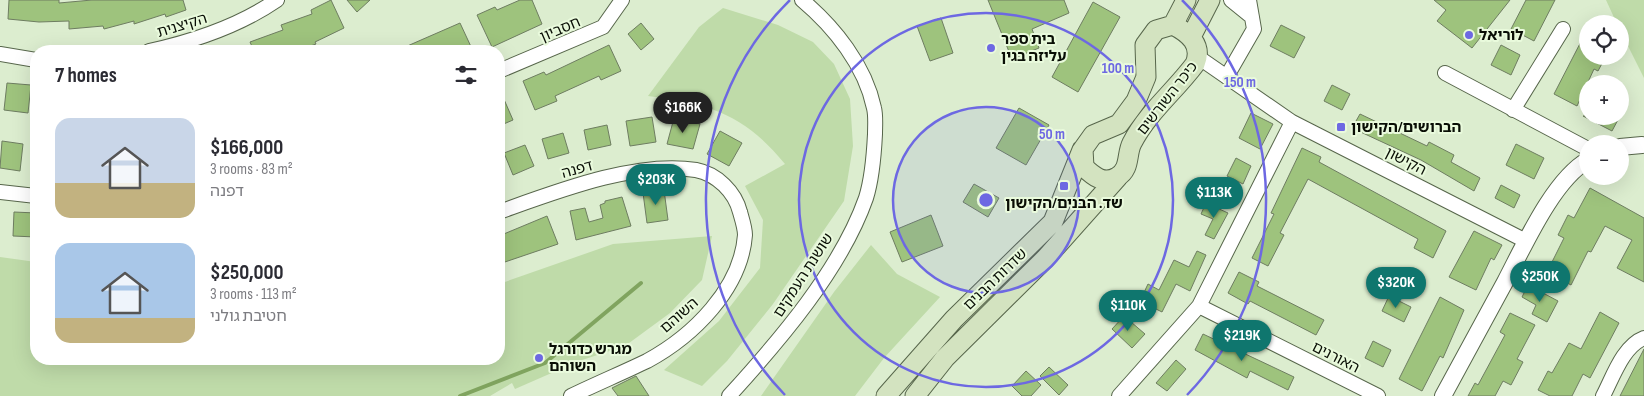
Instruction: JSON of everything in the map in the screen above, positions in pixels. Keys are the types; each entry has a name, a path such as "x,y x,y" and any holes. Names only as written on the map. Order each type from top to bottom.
{"main road":[{"path":"1173,25 1186,0"},
{"path":"1191,37 1210,0"},
{"name":"כיכר השורשים","path":"1083,149 1094,135 1118,124 1136,101 1146,76 1145,45 1156,30 1173,25 1191,37 1196,44 1198,57 1190,71 1154,110 1131,145 1127,167 1118,177"},
{"path":"1083,149 1084,167 1094,176 1107,181 1118,177"},
{"name":"שדרות הבנים","path":"886,396 954,319 1053,222 1083,149"},
{"name":"שדרות הבנים","path":"915,396 945,358 1045,259 1118,177"}],"street":[{"name":"הקיצנית","path":"169,45 217,31 254,16 277,0"},
{"name":"חסביון","path":"505,69 603,27 622,0"},
{"name":"שושנת העמקים","path":"730,396 779,341 838,256 866,197 874,148 875,109 868,86 844,45 823,18 802,0"},
{"path":"1231,0 1252,17"},
{"path":"1227,76 1254,29 1249,0"},
{"path":"1512,110 1564,29"},
{"path":"0,54 30,59"},
{"name":"הקישון","path":"1198,57 1292,122 1526,241"},
{"path":"1445,73 1579,144"},
{"path":"1119,396 1199,306 1292,122"},
{"path":"1629,146 1643,145"},
{"path":"1443,396 1526,241 1560,185 1579,165"},
{"name":"דפנה","path":"505,210 565,189 607,178 659,168 698,171 712,176 727,186 739,208"},
{"path":"0,192 30,195"},
{"name":"השוהם","path":"571,396 648,360 677,340 716,303 731,282 741,256 745,233 739,208"},
{"name":"האורנים","path":"1199,306 1378,396"},
{"path":"1603,396 1626,352 1636,341 1644,338"}],"green space":[{"path":"1606,0 1644,0 1644,78 1629,48 1629,15 1613,15"},
{"path":"723,8 778,25 813,42 834,64 850,99 853,146 844,201 773,304 727,361 702,386 664,370 719,321 760,268 763,220 745,186 785,164 755,133 724,114 690,103 648,96 699,27"},
{"path":"712,236 702,280 670,313 625,346 579,361 515,389 512,383 490,396 0,396 0,257 30,261 30,365 505,365 505,282 613,244"},
{"path":"871,245 897,274 940,297 884,358 855,396 761,396 834,292"}],"building":[{"path":"9,0 59,0 59,3 92,0 183,0 186,10 166,17 165,14 134,24 134,21 104,29 103,26 69,29 69,21 39,22 8,19"},
{"path":"331,0 344,28 315,42 316,44 313,45 251,45 250,42 283,30 281,25 312,14 311,10"},
{"path":"347,0 370,0 357,12"},
{"path":"520,0 532,0 542,24 496,45 491,45 477,15 495,7 497,10"},
{"path":"988,0 1064,0 1069,13 1032,29 1039,48 1012,59"},
{"name":"לוריאל","path":"1434,0 1510,0 1472,48 1437,21 1446,10"},
{"path":"1526,0 1555,0 1534,41 1511,29"},
{"path":"1093,2 1120,17 1078,92 1052,77"},
{"path":"941,18 953,53 930,61 917,26"},
{"path":"460,23 470,45 410,45"},
{"path":"641,23 654,39 641,50 628,34"},
{"path":"1281,25 1305,37 1294,58 1270,46"},
{"path":"609,45 621,71 601,80 599,76 555,96 557,101 535,110 523,81 544,72 546,75"},
{"path":"1501,45 1520,55 1511,75 1491,65"},
{"path":"1579,45 1579,65 1601,65 1598,71 1594,69 1591,75 1579,75 1579,102 1577,106 1554,94"},
{"path":"7,83 30,85 28,113 4,110"},
{"path":"1332,85 1350,94 1342,110 1324,101"},
{"path":"505,102 513,120 505,123"},
{"path":"1019,108 1049,125 1026,165 996,148"},
{"path":"1251,113 1273,124 1260,149 1239,138"},
{"path":"1360,114 1427,146 1429,142 1454,155 1451,162 1480,178 1474,191 1421,160 1352,128"},
{"path":"652,117 656,142 630,146 626,121"},
{"path":"674,118 700,124 693,149 667,144"},
{"path":"607,125 611,145 588,150 584,130"},
{"path":"1600,125 1615,125 1612,131"},
{"path":"720,131 742,143 729,166 707,154"},
{"path":"563,133 569,153 548,159 542,139"},
{"path":"2,141 23,144 20,171 0,168"},
{"path":"1516,144 1544,158 1534,179 1506,165"},
{"path":"525,145 534,166 513,175 505,153"},
{"path":"1302,148 1321,157 1319,162 1446,231 1433,258 1414,248 1418,239 1308,179 1280,233 1284,235 1268,266 1252,258 1274,214 1271,213"},
{"path":"1236,158 1251,166 1243,184 1227,176"},
{"path":"974,184 999,198 988,217 963,202"},
{"path":"1501,185 1520,195 1514,208 1495,198"},
{"path":"1590,188 1644,218 1644,282 1617,268 1632,240 1605,226 1591,252 1588,251 1571,285 1547,272 1564,238 1558,235 1568,215 1574,218"},
{"path":"664,190 668,220 647,223 643,193"},
{"path":"622,197 631,226 576,240 570,211 585,208 589,222 603,218 600,205 605,203 605,201"},
{"path":"1206,203 1228,213 1214,239 1205,235 1213,219 1201,214"},
{"path":"14,212 30,213 30,237 13,236"},
{"path":"931,215 943,246 902,262 890,232"},
{"path":"547,216 558,244 505,262 505,234"},
{"path":"1474,231 1502,245 1494,260 1491,258 1476,290 1449,277"},
{"path":"1197,251 1206,255 1190,291 1176,284 1162,312 1140,301 1148,284 1159,290 1174,260 1189,267"},
{"path":"1239,272 1259,282 1257,286 1324,320 1316,335 1250,301 1248,304 1228,293"},
{"path":"1528,285 1558,301 1547,322 1532,314 1536,305 1522,297"},
{"path":"1389,296 1411,307 1404,322 1382,311"},
{"path":"1440,297 1464,310 1443,358 1440,356 1422,391 1399,379"},
{"path":"1600,312 1619,323 1590,378 1583,374 1572,396 1550,396 1538,390 1548,371 1552,373 1569,343 1581,349"},
{"path":"1510,313 1535,325 1517,359 1523,362 1511,385 1503,381 1495,396 1468,396 1475,383 1478,385 1505,335 1500,332"},
{"path":"1124,316 1145,334 1132,348 1112,329"},
{"path":"1203,334 1294,377 1288,390 1250,371 1247,378 1195,350"},
{"path":"1373,341 1391,350 1383,367 1365,358"},
{"path":"1644,349 1644,396 1620,396"},
{"path":"1176,360 1186,369 1167,391 1156,383"},
{"path":"1049,367 1068,385 1059,395 1040,376"},
{"path":"1026,371 1041,385 1031,396 1022,396 1012,386"},
{"path":"636,376 649,396 618,396 612,388"}],"waterway":[{"path":"460,396 545,363 641,283"}],"place":[{"name":"לוריאל","path":"1469,35"},
{"name":"בית ספר עליזה בגין","path":"991,48"},
{"name":"הברושים/הקישון","path":"1341,127"},
{"name":"שד. הבנים/הקישון","path":"1064,186"},
{"name":"מגרש כדורגל השוהם","path":"539,358"}]}
